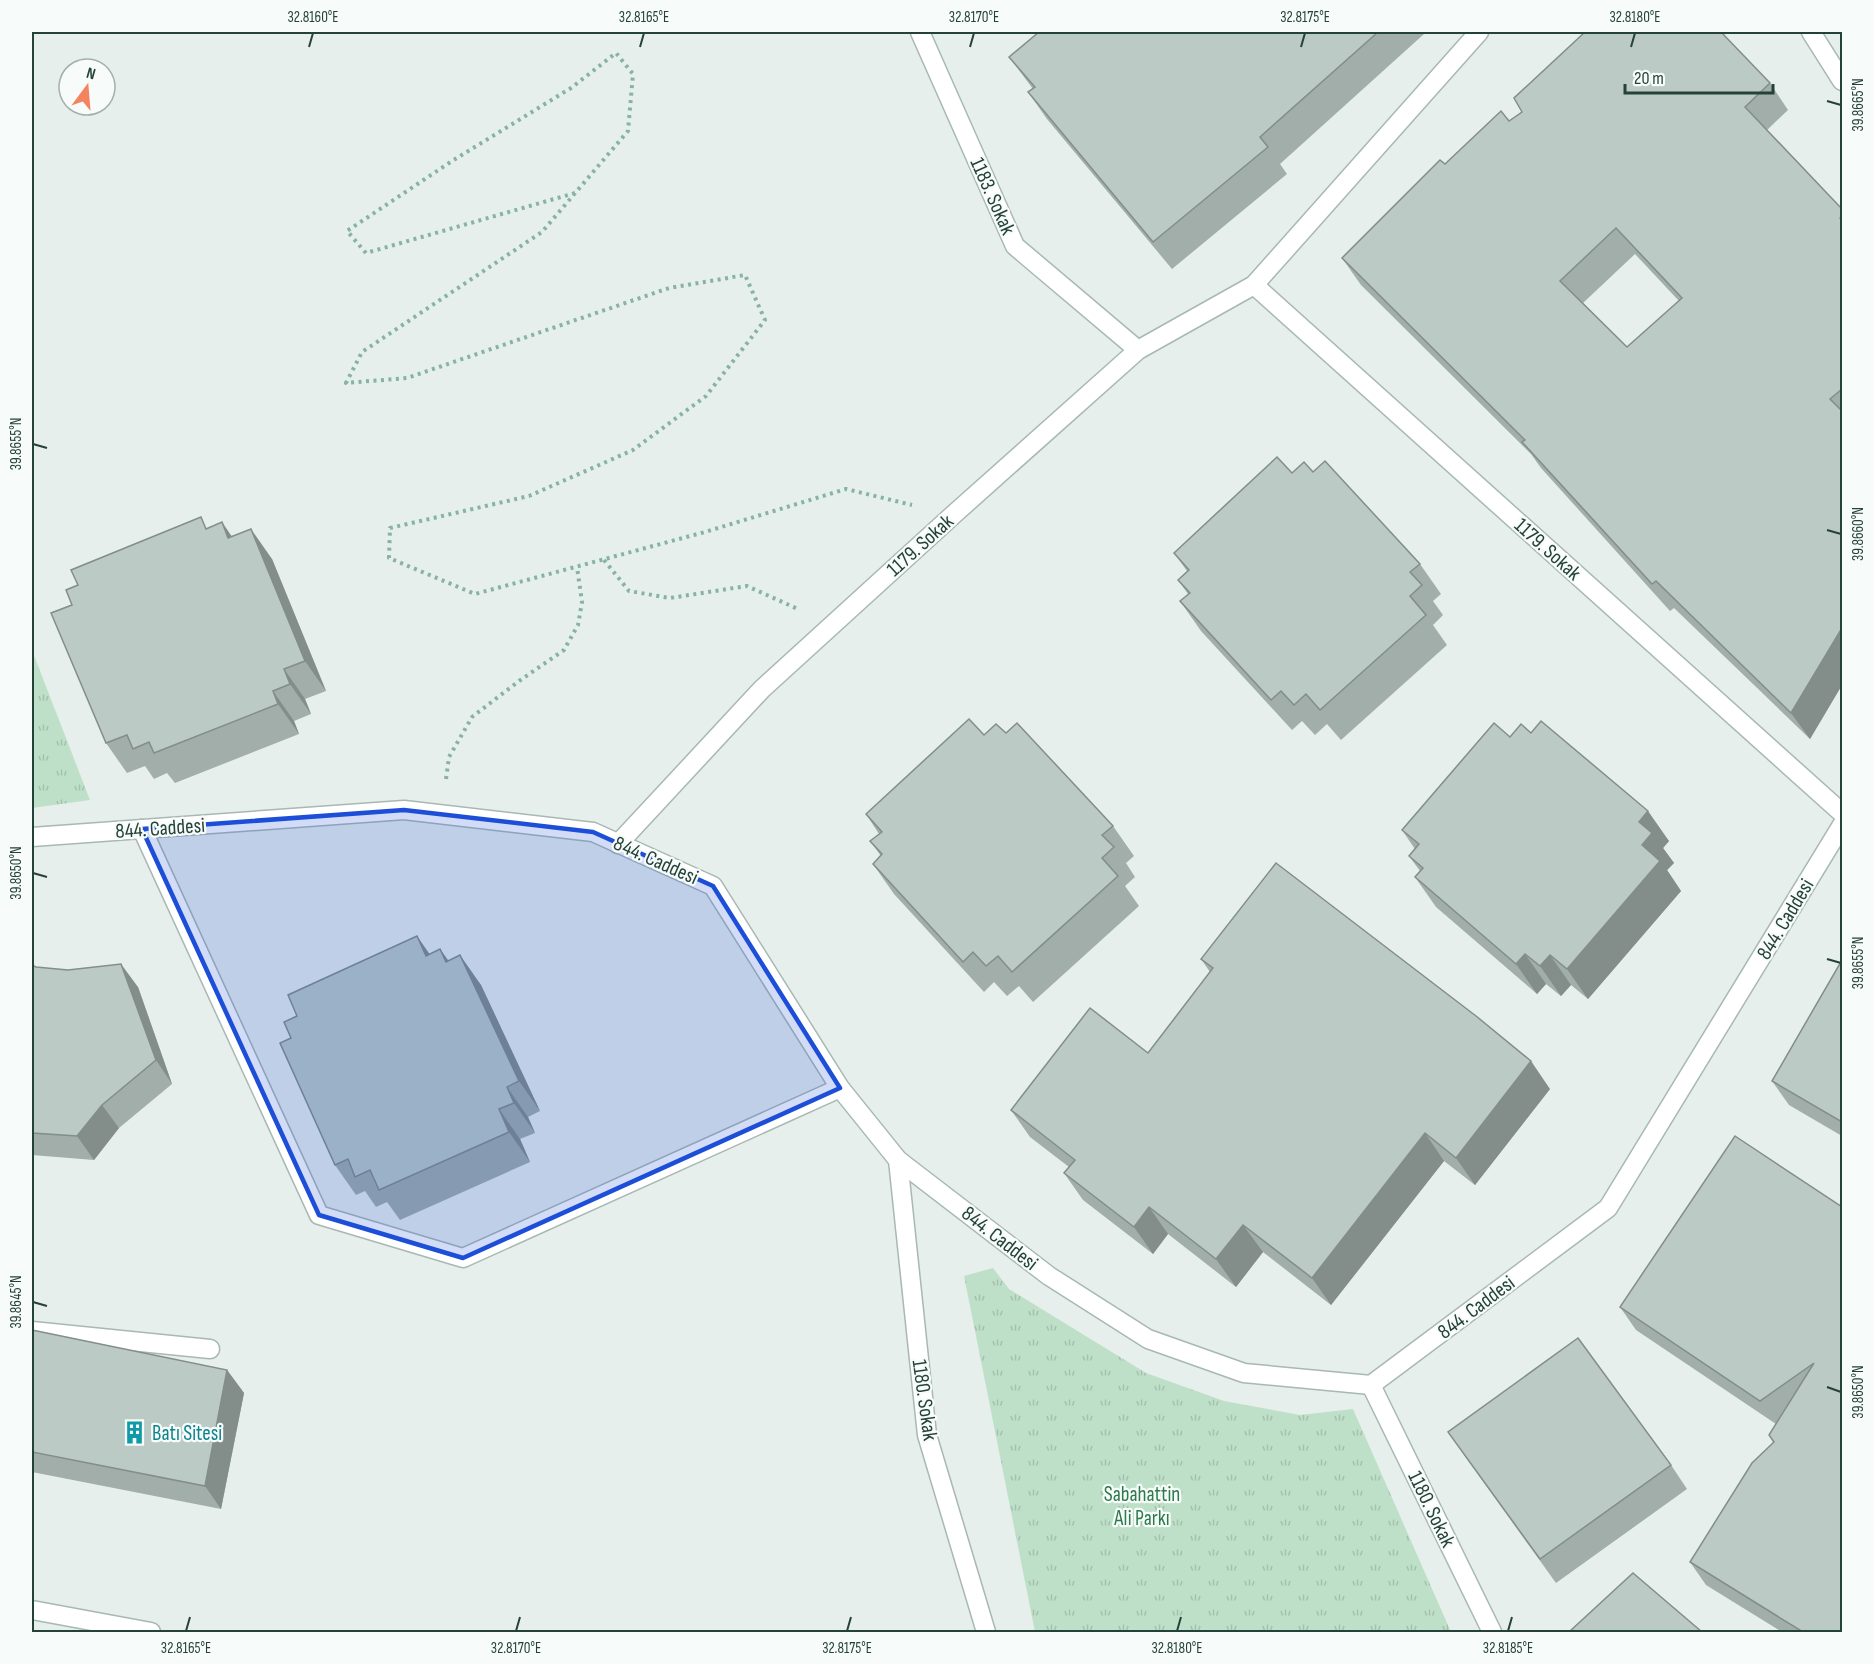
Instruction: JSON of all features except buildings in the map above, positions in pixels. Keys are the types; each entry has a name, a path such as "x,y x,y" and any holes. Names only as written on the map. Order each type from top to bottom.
{"street":[{"name":"1183. Sokak","path":"920,32 1015,246 1138,350"},
{"name":"1179. Sokak","path":"618,844 762,689 1138,350 1254,285 1479,32"},
{"path":"1811,32 1842,81"},
{"name":"1179. Sokak","path":"1254,285 1842,813"},
{"name":"844. Caddesi","path":"32,837 404,810 593,832 713,886 840,1088 898,1160 1049,1276 1148,1340 1244,1373 1371,1386 1608,1208 1842,825"},
{"path":"142,829 319,1215 463,1258 840,1088"},
{"name":"1180. Sokak","path":"898,1160 927,1435 986,1632"},
{"path":"32,1331 210,1349"},
{"name":"1180. Sokak","path":"1371,1386 1492,1632"},
{"path":"32,1610 152,1632"}],"path":[{"path":"575,193 366,253 347,231 452,161 571,88 616,53 633,74 628,131 542,232 362,352 346,383 407,378 669,288 746,275 765,320 706,396 633,450 529,496 390,528 389,558 475,594 705,532 846,489 953,515"},
{"path":"604,560 628,591 670,598 747,586 833,625"},
{"path":"441,815 449,758 472,717 564,650 578,625 582,602 577,567"}],"highlighted area":[{"path":"404,810 593,832 713,886 840,1088 463,1258 319,1215 142,829"}],"green space":[{"path":"32,653 35,658 90,800 32,808"},
{"name":"Sabahattin Ali Parkı","path":"993,1268 1009,1289 1146,1373 1224,1401 1300,1415 1353,1409 1451,1632 1035,1632 964,1276"}],"place":[{"name":"Batı Sitesi","path":"134,1433"}]}
